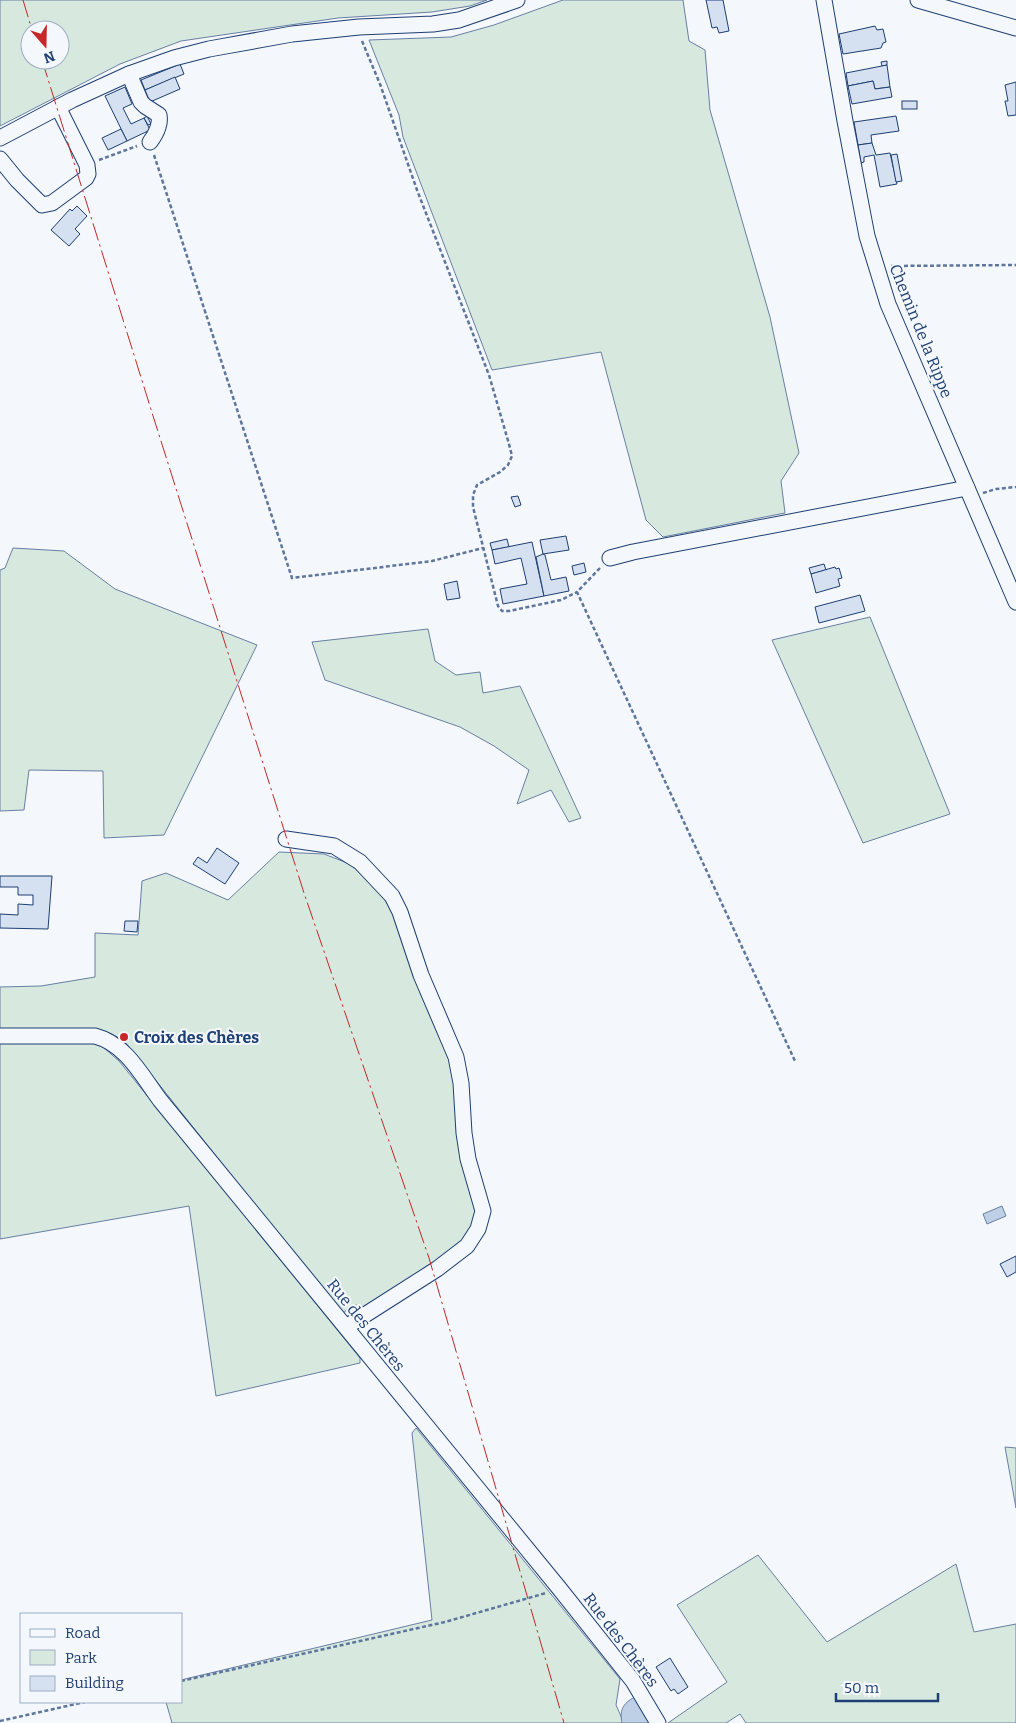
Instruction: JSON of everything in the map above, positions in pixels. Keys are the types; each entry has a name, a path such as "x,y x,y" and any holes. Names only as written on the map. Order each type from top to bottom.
{"street":[{"path":"0,138 58,107 129,74 174,58 292,34 359,27 433,24 459,20 517,0"},
{"name":"Chemin de la Rippe","path":"824,0 844,121 867,236 888,304 1016,602"},
{"path":"918,0 1016,28"},
{"path":"129,74 141,102 159,115 159,125 156,134 150,142"},
{"path":"0,159 17,180 42,205 52,203 86,178 88,174 86,165 58,107"},
{"path":"610,558 634,552 969,493"},
{"path":"286,840 334,846 360,862 392,896 400,912 421,975 456,1057 461,1083 464,1133 468,1159 483,1212 478,1229 467,1246 437,1269 346,1327"},
{"name":"Rue des Chères","path":"0,1036 95,1036 108,1039 121,1049 160,1100 559,1588 633,1681 658,1723"}],"path":[{"path":"359,27 361,38 380,84 417,190 489,375 512,456 508,465 500,472 477,485 473,495 473,507 498,606 502,611 561,600 577,592 610,558"},
{"path":"86,165 150,142 292,578 432,561 483,548"},
{"path":"874,260 885,266 1016,265"},
{"path":"969,493 1016,486"},
{"path":"577,592 795,1061"},
{"path":"182,1680 446,1622 559,1588"},
{"path":"0,1721 81,1703"}],"green space":[{"path":"0,0 487,0 470,6 432,12 338,18 181,41 120,64 0,126"},
{"path":"563,0 683,0 689,41 705,50 710,110 770,317 799,453 781,481 785,513 663,537 646,520 601,352 492,370 403,137 399,115 369,40 451,37 494,25"},
{"path":"13,548 64,551 115,589 257,645 164,835 104,838 103,771 29,770 24,810 0,811 0,570 5,568"},
{"path":"870,617 950,814 863,843 772,640"},
{"path":"428,629 435,661 456,675 480,672 483,693 520,686 581,818 569,822 551,790 517,804 529,770 494,746 460,727 325,680 312,642"},
{"path":"279,852 324,854 350,864 376,887 391,909 421,995 449,1048 479,1215 457,1249 362,1310 357,1305 351,1306 342,1314 126,1043 112,1034 101,1030 0,1031 0,987 41,986 95,977 95,933 138,935 142,881 166,873 228,900"},
{"path":"95,1040 119,1061 360,1358 360,1363 216,1396 189,1206 0,1239 0,1041"},
{"path":"416,1428 620,1679 616,1705 624,1723 172,1723 166,1703 182,1703 182,1680 432,1620 412,1433"},
{"path":"1005,1447 1016,1448 1016,1508"},
{"path":"758,1555 827,1642 956,1564 974,1632 1016,1624 1016,1723 746,1723 740,1714 726,1723 668,1723 727,1682 677,1605"}],"water":[{"path":"1002,1206 1006,1216 987,1224 983,1214"},
{"path":"637,1696 653,1723 622,1723 621,1714 624,1706"}],"building":[{"path":"706,0 723,0 729,31 719,33 717,27 712,28"},
{"path":"875,26 877,30 883,29 886,42 883,43 881,48 843,54 839,34"},
{"path":"887,61 887,65 882,66 881,62"},
{"path":"180,64 184,74 145,90 141,80"},
{"path":"887,65 890,87 875,89 873,81 848,86 846,73"},
{"path":"175,77 180,89 150,102 145,90"},
{"path":"873,81 875,89 890,87 892,97 852,104 848,86"},
{"path":"1016,82 1016,115 1008,116 1005,101 1008,101 1005,85"},
{"path":"125,87 132,104 123,108 131,124 144,118 150,130 127,141 105,96"},
{"path":"902,101 917,101 917,109 902,109"},
{"path":"147,116 151,124 148,125 144,118"},
{"path":"896,116 899,131 871,135 872,143 858,145 854,122"},
{"path":"121,129 127,141 108,150 102,138"},
{"path":"872,143 876,155 890,153 897,184 880,187 874,155 864,157 864,162 861,163 858,145"},
{"path":"897,154 902,181 896,182 891,155"},
{"path":"77,206 87,216 75,229 80,234 69,246 51,230 70,209 72,211"},
{"path":"518,496 521,505 515,507 511,497"},
{"path":"566,536 569,550 543,554 540,540"},
{"path":"507,539 509,547 492,550 490,543"},
{"path":"532,542 544,596 503,604 500,589 527,584 521,558 495,564 492,550"},
{"path":"545,555 551,580 566,577 569,591 544,596 536,557"},
{"path":"584,563 586,572 574,575 572,566"},
{"path":"824,564 826,570 811,574 809,568"},
{"path":"835,567 836,569 839,568 842,578 838,579 840,586 816,593 811,574"},
{"path":"457,581 460,598 447,600 444,584"},
{"path":"860,595 865,611 819,623 815,607"},
{"path":"217,848 239,863 225,884 193,864 198,857 207,863"},
{"path":"0,876 52,876 48,929 0,928 0,914 18,915 18,904 33,905 33,895 18,895 18,887 0,887"},
{"path":"125,921 138,921 137,932 124,931"},
{"path":"1016,1256 1016,1272 1007,1277 1000,1264"},
{"path":"670,1658 688,1687 678,1694 674,1689 671,1691 656,1667"}],"power":[{"path":"23,0 29,20"},
{"path":"45,70 304,893 429,1258 564,1723"}],"place":[{"name":"Croix des Chères","path":"124,1037"}]}
